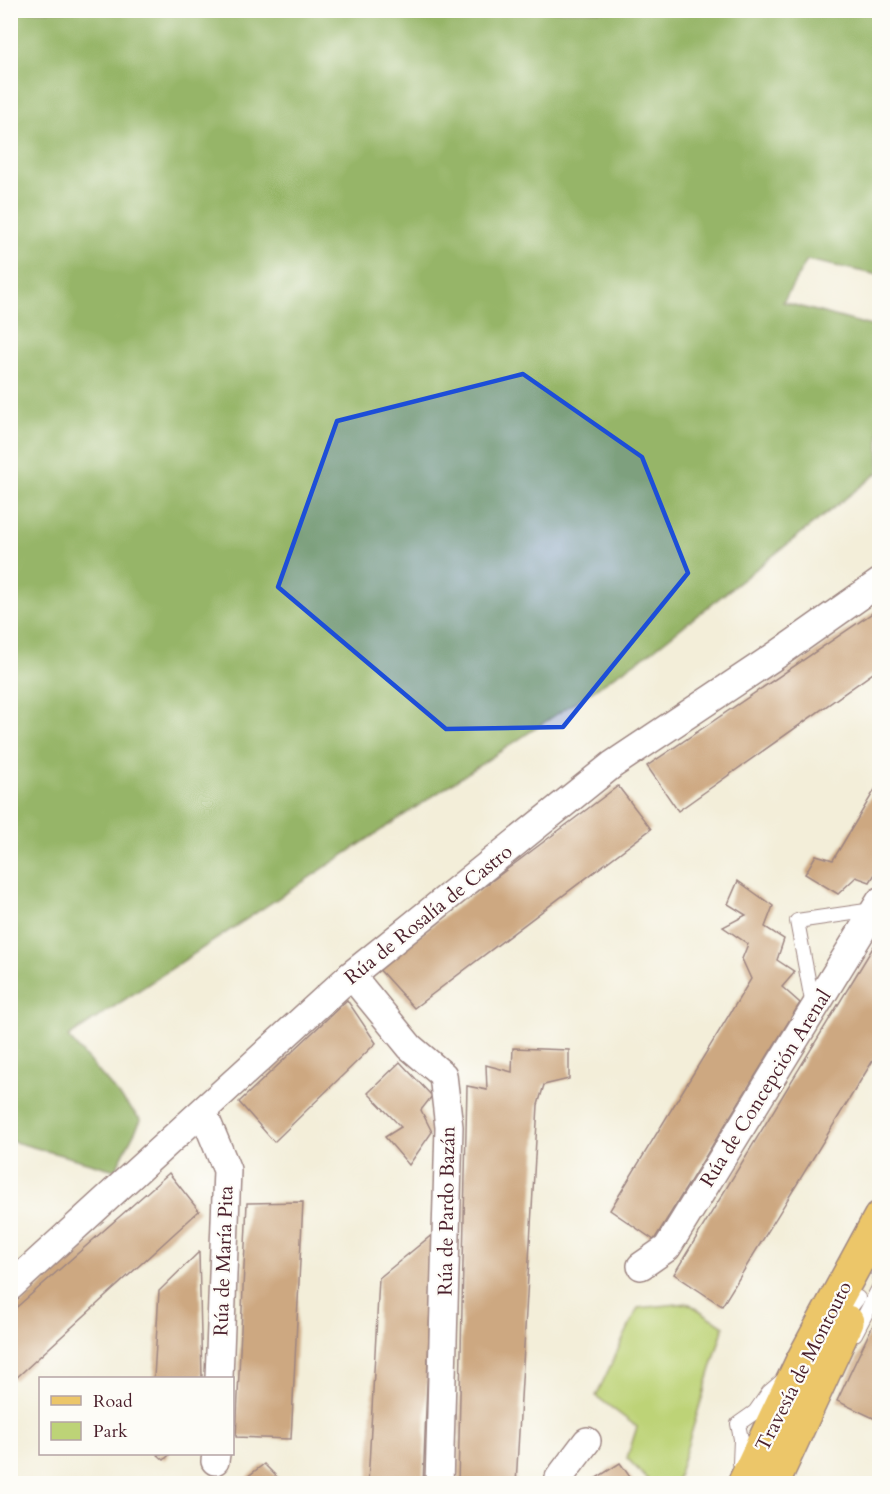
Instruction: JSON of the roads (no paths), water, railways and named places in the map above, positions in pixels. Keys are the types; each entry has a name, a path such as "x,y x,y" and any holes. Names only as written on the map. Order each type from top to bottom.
{"main road":[{"name":"Travesía de Montouto","path":"758,1469 764,1416 802,1362 879,1218"},
{"name":"Travesía de Montouto","path":"758,1469 875,1277"}],"street":[{"name":"Rúa de Rosalía de Castro","path":"10,1287 351,975 612,765 778,654 879,582"},
{"name":"Rúa de Concepción Arenal","path":"641,1266 667,1248 877,905"},
{"name":"Rúa de Pardo Bazán","path":"351,975 410,1047 443,1075 449,1126 439,1484"},
{"name":"Rúa de María Pita","path":"203,1112 227,1170 219,1377"},
{"path":"558,1484 559,1478 587,1441"}],"lane":[{"path":"814,1008 797,921 877,905"}]}
